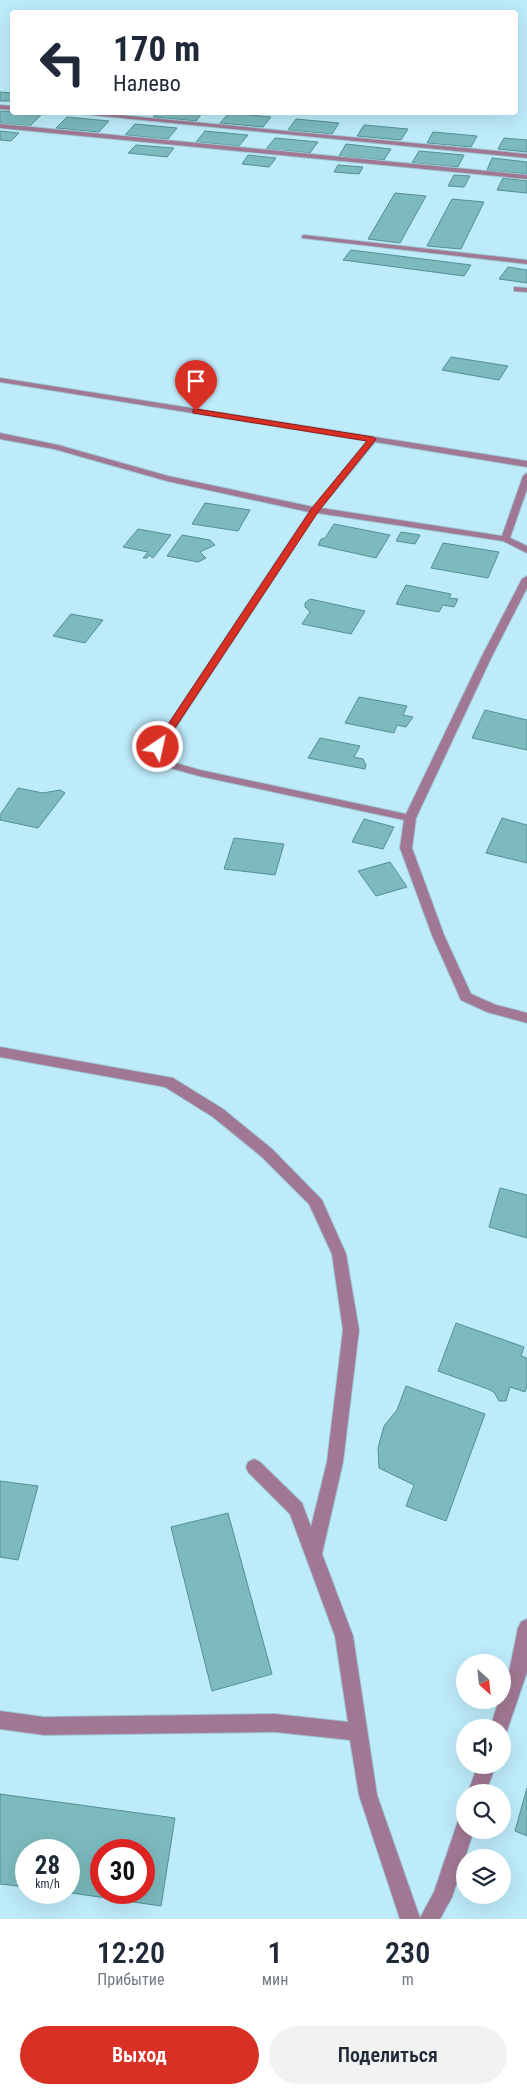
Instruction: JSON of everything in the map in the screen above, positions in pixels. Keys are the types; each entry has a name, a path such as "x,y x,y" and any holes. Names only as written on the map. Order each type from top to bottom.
{"street":[{"path":"96,115 527,156"},
{"path":"0,126 527,177"},
{"path":"304,237 527,262"},
{"path":"517,289 527,290"},
{"path":"0,380 527,464"},
{"path":"0,436 55,447 167,478 315,510 505,540 527,550"},
{"path":"373,439 315,510 158,747 160,762 199,773 410,818"},
{"path":"505,540 527,476"},
{"path":"527,579 487,656 466,705 410,818 406,848 438,935 466,997 492,1009 527,1018"},
{"path":"0,1052 168,1082 218,1113 267,1153 315,1200 338,1254 351,1330 335,1462 313,1554"},
{"path":"254,1467 296,1509 344,1636 368,1796 410,1919"},
{"path":"502,1719 518,1672 527,1628"},
{"path":"0,1720 44,1726 275,1723 358,1732"},
{"path":"429,1919 442,1897 461,1839"}],"building":[{"path":"0,92 10,93 10,101 0,101"},
{"path":"0,111 10,112 10,115 41,115 30,126 0,123"},
{"path":"155,115 201,115 196,121 153,117"},
{"path":"227,115 271,117 263,127 220,123"},
{"path":"67,117 109,121 99,132 56,128"},
{"path":"296,119 339,123 332,134 288,130"},
{"path":"135,124 177,128 168,139 125,135"},
{"path":"364,125 408,129 401,140 357,136"},
{"path":"0,131 19,133 11,141 0,140"},
{"path":"205,131 248,135 239,146 196,142"},
{"path":"433,132 477,136 471,147 427,143"},
{"path":"275,138 318,142 310,153 266,149"},
{"path":"504,138 527,140 527,152 498,149"},
{"path":"346,144 391,149 384,160 339,156"},
{"path":"136,145 174,148 167,157 128,153"},
{"path":"419,151 464,155 458,167 412,163"},
{"path":"248,155 276,158 269,167 242,164"},
{"path":"492,158 527,162 527,174 487,170"},
{"path":"338,165 363,167 359,174 334,172"},
{"path":"454,175 470,176 464,187 448,186"},
{"path":"503,178 527,181 527,193 497,190"},
{"path":"395,193 426,196 400,243 368,239"},
{"path":"452,199 484,202 461,249 427,246"},
{"path":"351,250 471,265 464,276 343,260"},
{"path":"508,267 527,270 527,283 499,279"},
{"path":"451,357 508,366 499,380 442,370"},
{"path":"205,503 250,510 238,531 192,524"},
{"path":"334,524 390,535 376,558 318,545"},
{"path":"138,529 171,535 153,558 149,555 147,558 143,558 148,552 123,547"},
{"path":"401,532 420,535 415,544 396,541"},
{"path":"182,535 210,540 215,545 200,552 206,558 198,562 167,556"},
{"path":"443,543 499,552 488,578 431,568"},
{"path":"406,585 451,594 449,598 458,599 454,607 443,605 439,612 396,604"},
{"path":"310,599 365,611 351,634 302,624 310,612 305,607 305,603"},
{"path":"71,614 103,620 85,643 53,636"},
{"path":"359,697 407,706 403,715 413,717 406,727 397,725 394,733 345,723"},
{"path":"485,710 527,720 527,750 472,738"},
{"path":"320,738 360,746 354,757 363,759 366,765 365,769 308,758"},
{"path":"18,788 43,793 60,790 65,793 38,828 0,820 0,815"},
{"path":"502,818 527,825 527,863 486,853"},
{"path":"364,819 394,827 383,849 352,842"},
{"path":"234,838 284,844 275,875 224,869"},
{"path":"390,862 407,887 376,896 358,871"},
{"path":"500,1188 527,1195 527,1238 489,1227"},
{"path":"456,1323 524,1347 521,1356 527,1358 527,1386 525,1392 510,1387 506,1401 499,1401 494,1392 488,1389 438,1371"},
{"path":"406,1386 485,1414 446,1521 406,1506 414,1485 379,1468 378,1448 384,1426 397,1410"},
{"path":"0,1481 38,1486 18,1560 0,1557"},
{"path":"228,1513 272,1674 212,1691 171,1527"},
{"path":"527,1788 527,1836 515,1831"},
{"path":"0,1794 175,1818 161,1906 147,1904 155,1904 155,1839 90,1839 90,1896 80,1894 80,1839 15,1839 15,1886 0,1884"}],"route":[{"path":"158,747 315,510 373,439 196,411"}]}
